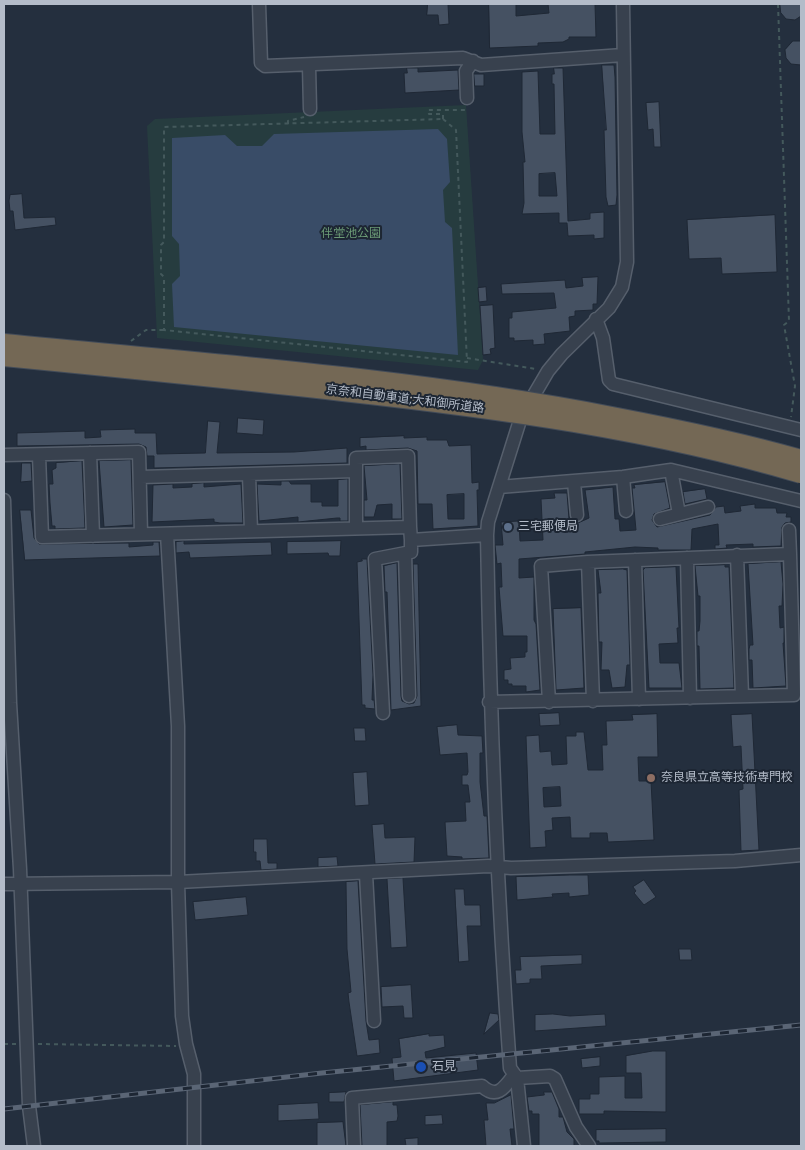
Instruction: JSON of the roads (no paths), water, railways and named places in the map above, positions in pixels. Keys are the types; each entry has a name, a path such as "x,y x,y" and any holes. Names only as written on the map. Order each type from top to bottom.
{"highway":[{"name":"京奈和自動車道;大和御所道路","path":"4,343 414,384 533,401 682,429 801,459"},
{"name":"京奈和自動車道;大和御所道路","path":"4,356 194,375 531,414 679,443 801,474"}],"street":[{"path":"259,4 261,63 265,66 309,66 463,58 481,65 623,55"},
{"path":"524,1146 516,1076 510,1068 497,868 490,702 488,522 521,417 548,371 562,354 609,308 622,287 627,262 623,4"},
{"path":"467,98 466,71 472,61"},
{"path":"309,66 310,112"},
{"path":"596,320 603,338 609,380 613,384 796,429"},
{"path":"4,456 139,452 141,534"},
{"path":"90,453 93,536"},
{"path":"39,455 42,537 356,528 411,533 487,535"},
{"path":"356,528 356,458 408,456 411,552 376,559 383,713"},
{"path":"499,487 574,482 671,470 801,501"},
{"path":"671,470 679,514"},
{"path":"140,476 249,475 356,471"},
{"path":"249,475 251,531"},
{"path":"623,477 626,511"},
{"path":"574,482 576,515"},
{"path":"4,500 10,703 21,884 24,1043 34,1146"},
{"path":"660,519 708,507"},
{"path":"490,702 794,695 789,530"},
{"path":"167,534 178,726 178,882 182,1016 186,1044 194,1074 194,1146"},
{"path":"406,553 409,696"},
{"path":"549,702 541,566 588,562 790,554"},
{"path":"737,555 742,696"},
{"path":"687,558 690,698"},
{"path":"635,560 639,700"},
{"path":"588,562 593,701"},
{"path":"4,884 178,882 366,874 488,866 497,868 735,861 801,855"},
{"path":"366,874 374,1021"},
{"path":"354,1146 352,1098 482,1086 488,1091 496,1092 506,1087 516,1076 550,1076 555,1079 576,1126 589,1146"}],"water":[{"name":"伴堂池公園","path":"438,129 447,139 450,182 443,190 445,222 452,228 458,355 174,327 172,284 180,276 179,244 172,236 172,138 225,135 237,146 262,146 274,134"}],"railway":[{"path":"4,1109 322,1073 801,1025"}],"place":[{"name":"三宅郵便局","path":"508,527"},
{"name":"奈良県立高等技術専門校","path":"651,778"},
{"name":"石見","path":"421,1067"}]}
